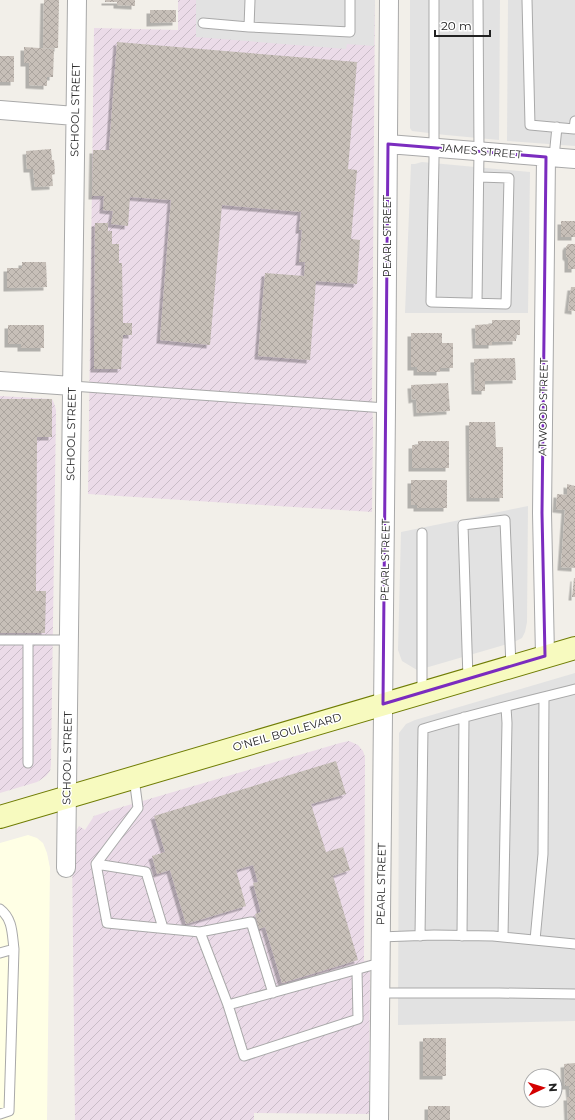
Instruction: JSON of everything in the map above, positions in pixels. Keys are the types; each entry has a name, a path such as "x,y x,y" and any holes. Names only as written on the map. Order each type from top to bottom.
{"main road":[{"name":"O'NEIL BOULEVARD","path":"0,817 575,648"}],"street":[{"name":"SCHOOL STREET","path":"66,868 77,0"},
{"name":"PEARL STREET","path":"380,1120 380,937 389,0"},
{"path":"0,110 75,116"},
{"name":"JAMES STREET","path":"388,144 575,159"},
{"name":"ATWOOD STREET","path":"545,656 542,513 550,157"},
{"path":"0,381 72,386"}],"lane":[{"path":"249,28 250,0"},
{"path":"203,23 249,28 350,32 350,0"},
{"path":"434,0 434,148 431,302 506,304 509,178 479,177"},
{"path":"477,303 479,177 478,0"},
{"path":"527,0 530,125 574,129 575,121"},
{"path":"550,157 557,127"},
{"path":"72,386 386,408"},
{"path":"468,679 463,525 506,520 511,667"},
{"path":"422,533 422,693"},
{"path":"0,640 69,640"},
{"path":"28,640 28,763"},
{"path":"420,936 423,728 506,708 575,689"},
{"path":"536,940 543,854 544,697"},
{"path":"503,937 506,708"},
{"path":"462,936 464,717"},
{"path":"134,778 138,808 96,864 107,923 200,932 251,922 273,993"},
{"path":"96,864 146,872 163,928"},
{"path":"0,909 6,914 12,928 14,949 10,1111 0,1114"},
{"path":"200,932 228,1006 244,1056 358,1019 357,970"},
{"path":"380,937 503,937 575,944"},
{"path":"0,953 14,949"},
{"path":"228,1006 380,963"},
{"path":"380,993 575,994"}],"highlighted area":[{"path":"388,144 546,157 542,513 545,656 383,704"}],"shaded area":[{"path":"178,0 375,0 372,512 88,494 94,28 178,30"},
{"path":"196,0 375,0 374,46 347,44 346,49 196,37"},
{"path":"410,0 500,0 499,140 412,131 410,128"},
{"path":"508,0 575,0 575,146 507,141"},
{"path":"422,162 530,172 528,313 405,313 411,164"},
{"path":"0,396 52,399 56,410 51,765 50,771 46,776 37,782 0,793"},
{"path":"528,506 527,622 522,638 514,642 417,670 402,661 398,650 401,532"},
{"path":"575,673 575,1021 398,1025 399,733 406,724 415,720"},
{"path":"349,741 358,745 363,751 365,757 364,961 370,960 369,1114 254,1113 254,1120 75,1120 72,849 76,831 79,826 85,830 94,816"},
{"path":"28,835 37,838 43,843 50,868 47,1120 0,1120 0,843"}],"building":[{"path":"44,0 59,0 58,48 43,48"},
{"path":"105,0 135,0 135,6 117,5 117,2 105,2"},
{"path":"150,10 176,10 176,22 150,23"},
{"path":"117,42 357,62 348,169 357,170 351,239 360,240 357,284 316,281 310,360 258,356 265,273 304,276 305,262 299,262 302,230 299,230 301,212 222,205 210,345 160,340 171,200 130,197 128,226 111,224 113,211 103,210 104,196 92,196 93,150 109,150"},
{"path":"24,47 54,49 53,77 47,77 47,86 29,85 29,63 24,63"},
{"path":"0,56 14,56 14,82 0,82"},
{"path":"51,149 52,160 54,160 55,174 52,175 53,186 35,187 33,169 27,169 26,151"},
{"path":"561,221 575,221 575,237 561,237"},
{"path":"95,223 108,223 108,231 112,231 112,244 119,244 119,263 122,263 123,323 132,323 132,335 123,335 121,369 94,369"},
{"path":"568,244 575,244 575,269 568,269 566,247"},
{"path":"22,262 46,262 47,287 7,288 7,268 22,268"},
{"path":"571,287 575,287 575,311 568,310"},
{"path":"492,320 520,320 520,335 516,335 516,341 492,342 492,345 476,345 475,325 492,324"},
{"path":"8,325 44,325 44,348 21,348 21,344 8,344"},
{"path":"411,333 442,333 442,343 453,343 453,368 440,368 440,372 417,372 417,367 411,367"},
{"path":"515,358 516,380 485,381 485,391 475,391 474,359"},
{"path":"448,383 450,411 417,413 416,399 412,400 411,385"},
{"path":"0,399 52,399 52,437 37,437 36,591 46,591 45,633 0,633"},
{"path":"469,422 495,422 496,447 503,447 503,498 470,498"},
{"path":"418,441 449,441 449,468 412,468 412,445 418,445"},
{"path":"411,480 447,480 447,508 417,508 417,505 411,505"},
{"path":"567,484 575,486 575,568 561,567 565,510 556,509 557,494 567,495"},
{"path":"574,578 575,597 572,597"},
{"path":"336,761 346,794 311,804 326,852 343,847 350,870 333,876 358,960 282,983 265,927 259,929 255,914 261,912 253,883 258,882 253,865 236,870 246,906 186,924 170,870 157,874 152,856 165,852 154,816"},
{"path":"423,1038 446,1038 446,1076 423,1076"},
{"path":"575,1063 575,1120 568,1120 567,1097 570,1097 569,1086 565,1086 564,1064"},
{"path":"428,1106 450,1106 450,1120 428,1120"}]}
